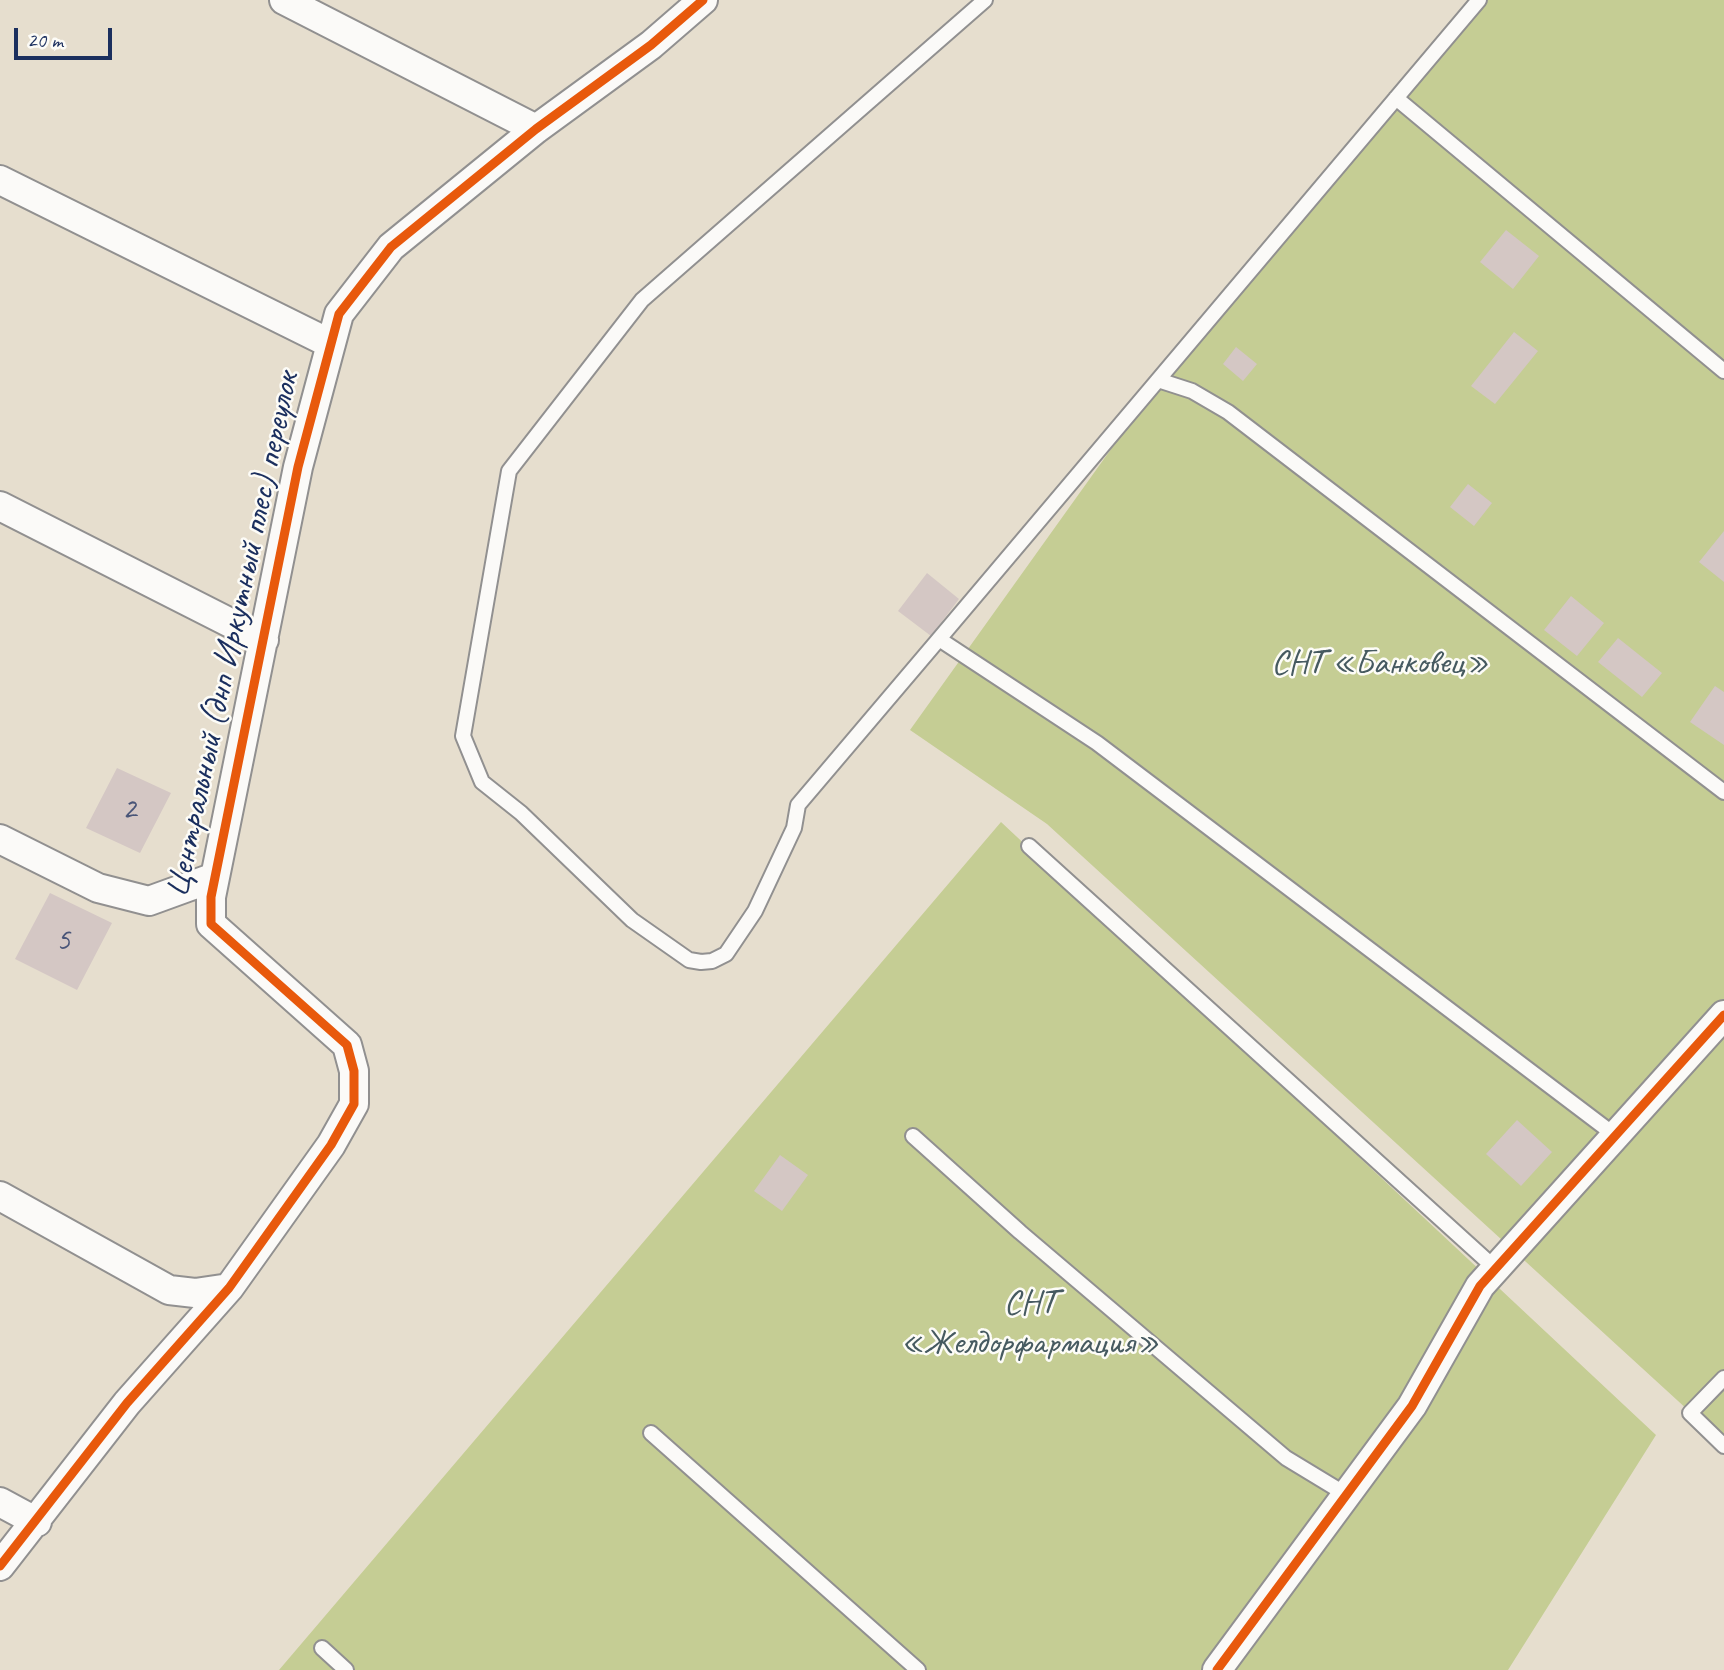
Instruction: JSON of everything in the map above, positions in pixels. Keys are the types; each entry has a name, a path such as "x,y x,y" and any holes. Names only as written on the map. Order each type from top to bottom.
{"street":[{"path":"284,0 536,129"},
{"name":"Центральный (днп Иркутный плес) переулок","path":"0,1566 37,1522 127,1403 229,1288 331,1145 354,1104 354,1071 347,1045 211,924 215,877 298,467 339,314 391,247 536,129 651,45 703,0"},
{"path":"0,180 331,344"},
{"path":"0,506 264,640"},
{"path":"0,839 98,888 149,901 215,877"},
{"path":"1217,1670 1412,1406 1480,1286 1724,1015"},
{"path":"0,1196 169,1290 195,1293 229,1288"},
{"path":"0,1502 37,1522"}],"lane":[{"path":"985,0 642,300 509,471 463,736 482,782 522,813 615,905 649,933 689,960 712,961 726,954 755,911 794,828 798,805 1479,0"},
{"path":"1396,98 1724,371"},
{"path":"1158,380 1192,391 1228,412 1724,792"},
{"path":"939,639 1097,743 1616,1136"},
{"path":"1029,846 1496,1269"},
{"path":"913,1136 1020,1232 1286,1458 1347,1495"},
{"path":"1724,1378 1690,1413 1724,1446"},
{"path":"651,1433 918,1670"},
{"path":"322,1648 346,1670"}],"green space":[{"name":"СНТ «Банковец»","path":"1481,0 1724,0 1724,1443 1047,824 910,730 1159,382"},
{"name":"СНТ «Желдорфармация»","path":"1001,822 1656,1435 1508,1670 279,1670"}],"building":[{"path":"1506,230 1539,256 1513,289 1480,262"},
{"path":"1514,332 1538,351 1495,404 1471,386"},
{"path":"1236,347 1257,364 1243,381 1223,364"},
{"path":"1468,484 1492,503 1474,526 1450,507"},
{"path":"1724,531 1724,582 1699,562"},
{"path":"927,573 959,599 931,636 898,611"},
{"path":"1571,596 1604,623 1577,656 1544,630"},
{"path":"1618,638 1662,673 1642,697 1598,662"},
{"path":"1715,686 1724,692 1724,745 1690,722"},
{"path":"117,768 171,793 140,853 86,828"},
{"path":"50,893 112,923 77,990 15,959"},
{"path":"1517,1120 1552,1152 1521,1186 1486,1154"},
{"path":"780,1155 808,1175 782,1211 754,1191"}],"cycle path":[{"path":"0,1566 127,1403 229,1288 331,1145 354,1104 354,1071 347,1045 211,924 211,897 298,467 339,314 391,247 536,129 651,45 703,0"},
{"path":"1217,1670 1412,1406 1480,1286 1724,1015"}]}
